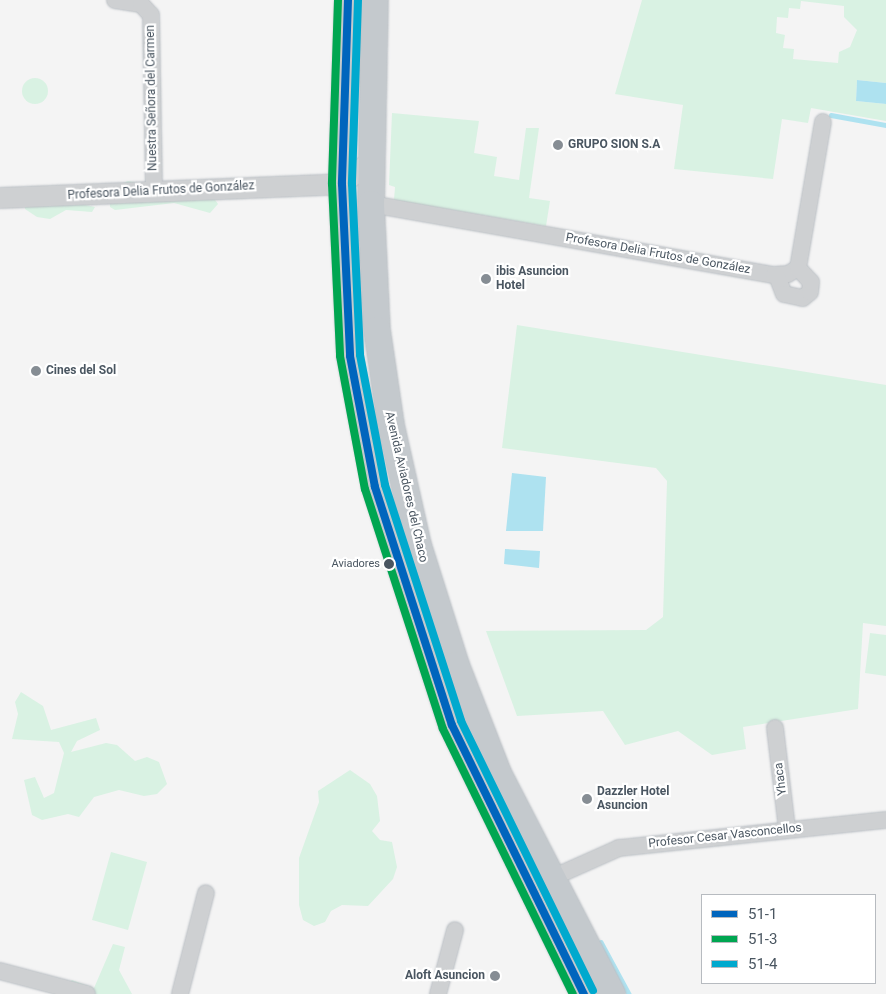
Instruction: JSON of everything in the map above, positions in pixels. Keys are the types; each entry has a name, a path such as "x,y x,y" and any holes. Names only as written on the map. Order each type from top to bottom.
{"highway":[{"name":"Avenida Aviadores del Chaco","path":"348,0 332,184 354,382 375,487 434,675 474,779 550,879 584,994"},
{"name":"Avenida Aviadores del Chaco","path":"375,0 370,204 381,368 409,504 430,591 466,693 498,773 550,879 612,994"},
{"path":"354,382 376,413 390,476 409,504"}],"street":[{"name":"Nuestra Señora del Carmen","path":"115,0 141,4 151,15 154,192"},
{"path":"798,268 823,122"},
{"path":"332,184 371,161"},
{"name":"Profesora Delia Frutos de González","path":"0,198 332,184"},
{"name":"Profesora Delia Frutos de González","path":"370,204 777,276"},
{"path":"798,268 811,282 810,292 803,298 784,294 777,276 798,268"},
{"name":"Yhaca","path":"775,728 787,829"},
{"name":"Profesor Cesar Vasconcellos","path":"550,879 618,848 886,820"},
{"path":"180,994 206,892"},
{"path":"438,994 455,930"},
{"path":"0,971 87,994"}],"green space":[{"path":"642,0 886,0 886,83 857,80 856,101 886,104 886,121 811,108 808,123 782,119 773,179 674,169 683,105 615,94","holes":["801,1 844,6 844,17 857,30 850,47 839,52 838,63 793,59 794,49 783,48 785,35 776,33 777,17 788,18 789,8 800,9"]},
{"path":"35,78 44,82 48,91 44,100 35,104 26,100 22,91 26,82"},
{"path":"392,113 479,121 474,153 497,157 494,176 519,180 526,128 539,128 529,198 550,201 546,226 394,200 395,187 389,185"},
{"path":"128,181 211,194 218,204 210,213 174,203 115,210 110,207 110,189"},
{"path":"71,202 95,207 92,212 66,210 50,219 37,217 25,209 25,204"},
{"path":"517,325 886,385 886,626 863,623 858,709 743,727 746,749 712,755 678,731 625,745 603,711 517,716 486,631 646,630 663,617 667,481 656,468 502,448"},
{"path":"870,633 886,635 886,676 865,673"},
{"path":"21,692 43,706 51,730 96,718 100,730 77,741 71,752 106,743 117,745 135,761 147,757 159,762 167,784 157,794 144,796 119,790 94,797 79,817 68,814 42,820 32,815 24,780 35,777 44,798 54,793 64,753 59,742 12,739 18,714 15,702"},
{"path":"350,770 370,784 377,796 380,821 372,831 380,840 392,842 397,867 393,879 368,906 342,905 331,911 325,922 314,926 303,920 299,905 299,858 319,802 318,791"},
{"path":"111,852 147,862 128,930 92,920"},
{"path":"113,944 125,947 119,970 132,994 55,994 72,980 94,988"}],"water":[{"path":"857,80 886,83 886,104 856,101"},
{"path":"512,473 546,477 543,531 506,531"},
{"path":"505,549 540,551 539,568 504,564"}],"waterway":[{"path":"831,115 886,125"},
{"path":"601,942 629,994"}],"transit line":[{"name":"51-3","path":"338,0 332,184 340,356 365,489 443,729 573,994"},
{"name":"51-1","path":"348,0 342,184 350,356 375,487 452,725 584,994"},
{"name":"51-4","path":"358,0 352,184 360,355 385,485 461,721 593,990"}],"place":[{"name":"GRUPO SION S.A","path":"558,145"},
{"name":"ibis Asuncion Hotel","path":"486,279"},
{"name":"Cines del Sol","path":"36,371"},
{"name":"Aviadores","path":"389,564"},
{"name":"Dazzler Hotel Asuncion","path":"587,799"},
{"name":"Aloft Asuncion","path":"495,976"}]}
